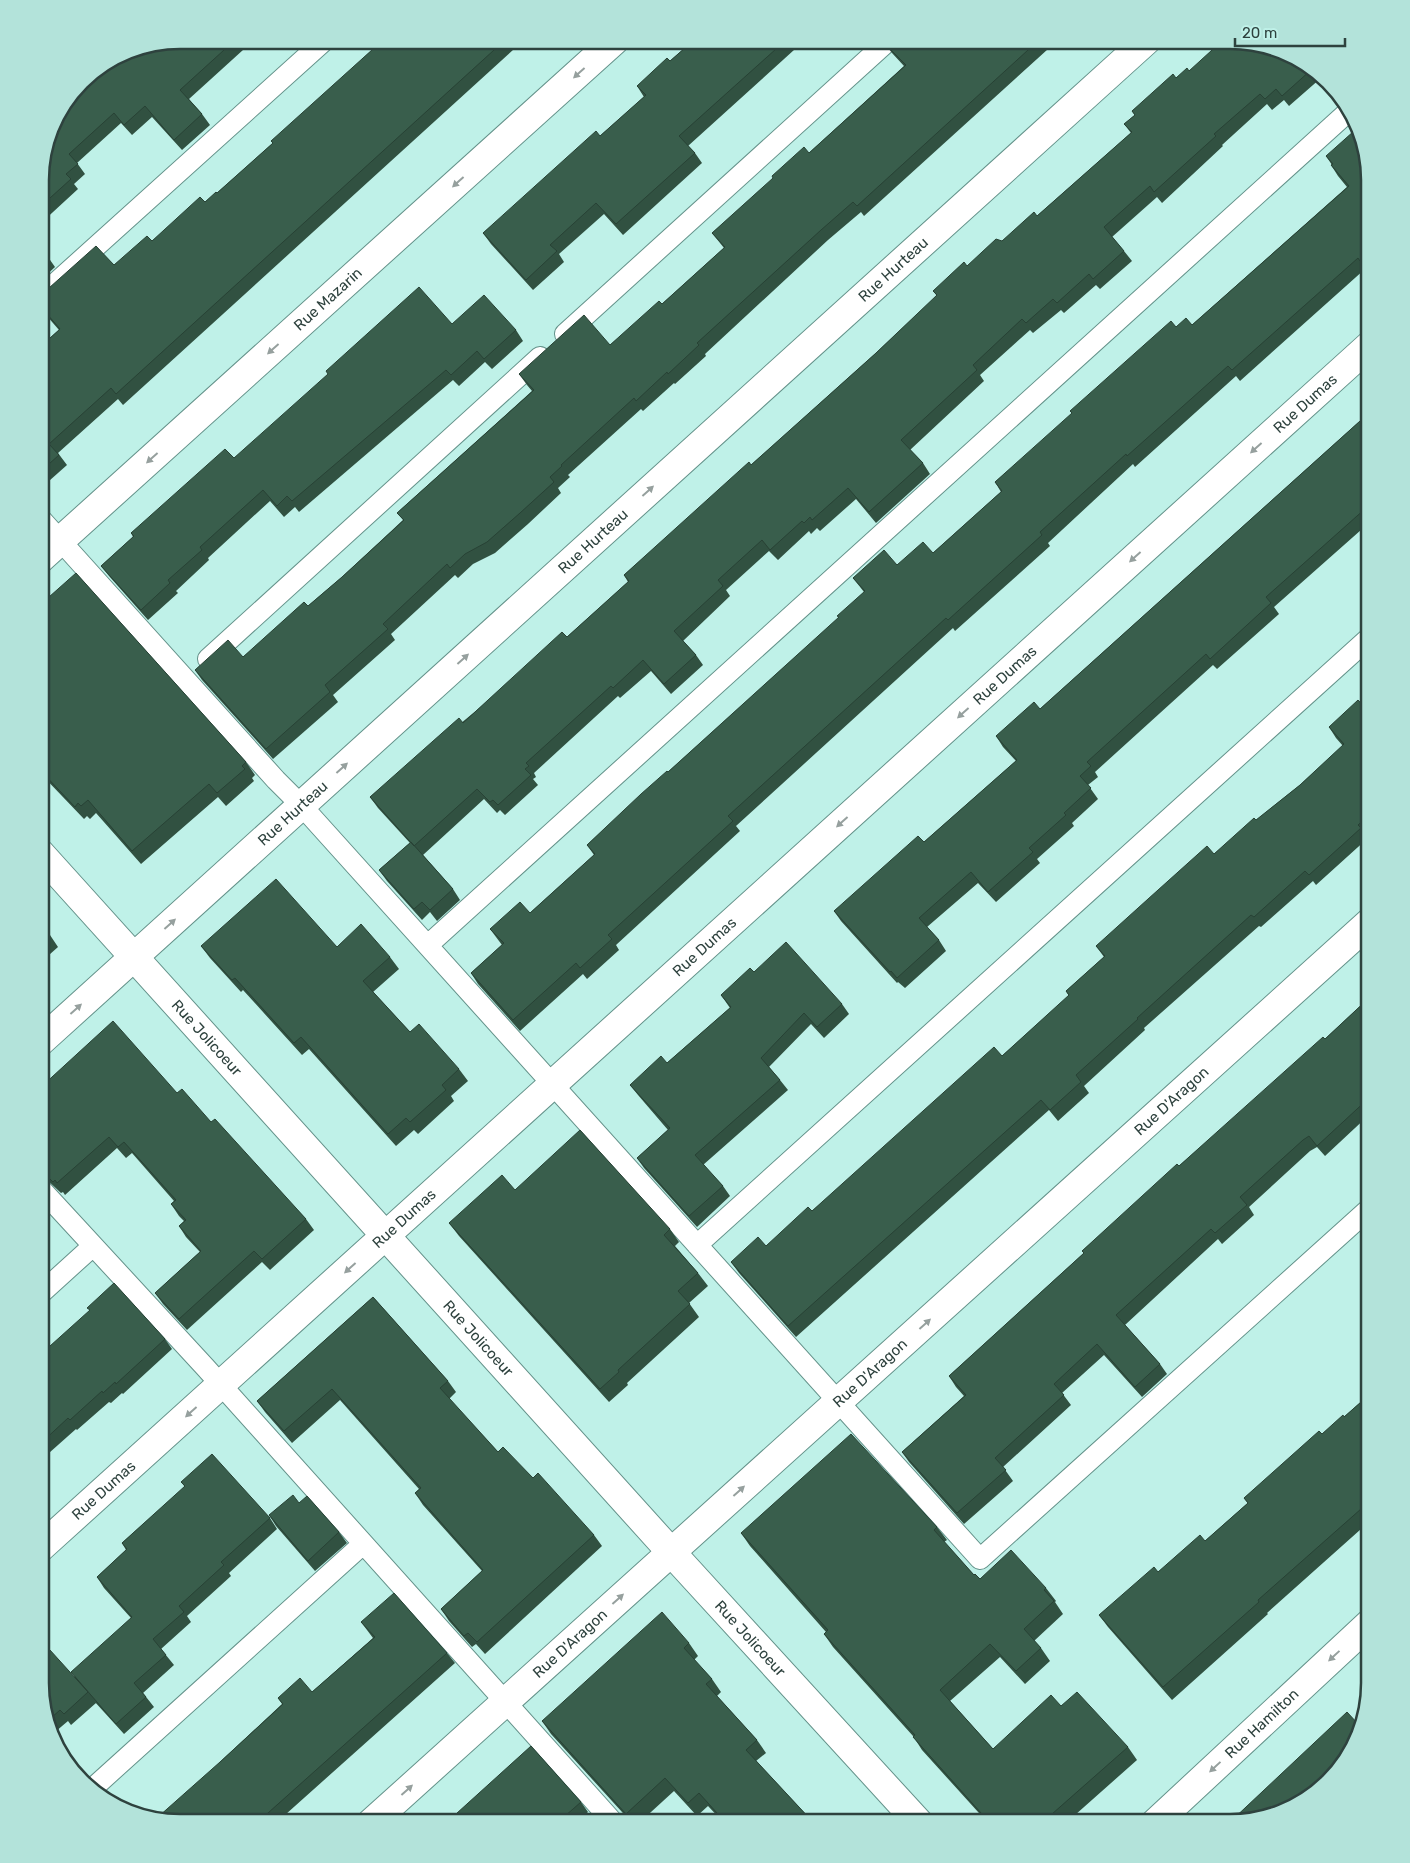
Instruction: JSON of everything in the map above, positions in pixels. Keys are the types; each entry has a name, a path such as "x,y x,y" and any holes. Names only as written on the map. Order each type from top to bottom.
{"street":[{"name":"Rue Mazarin","path":"49,550 605,49"},
{"name":"Rue Hurteau","path":"49,1034 1136,49"},
{"name":"Rue Dumas","path":"49,1540 1361,353"},
{"name":"Rue Jolicoeur","path":"49,863 671,1552 911,1814"},
{"name":"Rue D'Aragon","path":"381,1814 1361,930"},
{"name":"Rue Hamilton","path":"1165,1814 1361,1631"}],"lane":[{"path":"49,289 315,49"},
{"path":"186,678 879,49"},
{"path":"428,945 1344,115"},
{"path":"49,528 276,780 428,945 980,1559 1361,1216"},
{"path":"697,1244 1361,645"},
{"path":"49,1198 221,1385 606,1814"},
{"path":"49,1286 93,1246"},
{"path":"97,1785 364,1544"}],"building":[{"path":"225,49 180,90 202,114 174,140 145,106 124,125 114,113 69,154 78,164 66,174 71,179 49,199 49,171 53,146 62,122 71,107 93,81 114,66 154,51"},
{"path":"373,49 495,49 116,394 111,388 49,444 49,339 60,329 49,316 49,288 96,246 114,265 147,236 152,241 200,197 205,202 217,193 273,143 271,141"},
{"path":"684,49 776,49 679,136 695,153 616,224 596,203 550,245 557,251 526,280 483,233 596,131 600,136 646,95 637,86 667,58 670,61"},
{"path":"890,49 1029,49 857,206 853,202 821,230 697,343 699,345 668,374 667,372 636,401 634,398 561,465 550,477 554,482 520,513 487,542 465,554 450,568 447,564 383,624 388,629 325,685 330,692 266,749 195,670 228,640 243,657 304,602 308,606 404,520 397,513 534,390 519,374 584,315 610,345 659,301 662,304 725,247 712,233 773,178 772,176 804,147 809,153 906,65"},
{"path":"1213,49 1239,49 1256,51 1272,56 1296,66 1307,74 1282,96 1276,89 1265,99 1260,94 1214,134 1216,136 1154,192 1150,186 1104,227 1124,251 1093,279 1089,274 1057,303 1053,299 1026,323 1022,319 973,365 977,370 901,440 923,463 869,512 848,488 812,520 810,517 804,523 802,521 770,550 762,540 718,580 723,586 674,631 696,655 664,684 643,660 613,688 611,686 526,763 529,766 525,769 531,775 498,805 493,800 490,802 477,789 414,846 370,797 459,718 463,723 562,632 567,637 629,581 624,575 749,462 751,465 876,353 937,295 933,291 964,262 967,266 996,239 1002,241 1034,212 1037,216 1132,132 1124,124 1135,115 1132,111 1173,74 1176,78 1187,68 1189,71"},
{"path":"1352,133 1360,163 1361,260 1358,258 1232,370 1228,366 1127,456 1126,454 1040,532 1042,535 948,620 946,618 728,816 733,821 608,935 612,939 580,968 576,963 513,1020 471,973 504,943 490,929 520,902 530,913 595,854 587,845 641,794 668,772 839,617 837,616 865,591 853,578 884,550 897,565 923,542 933,553 1002,491 995,482 1072,413 1070,411 1171,321 1176,327 1186,318 1192,325 1349,186 1331,165 1333,164 1326,156"},
{"path":"419,287 452,324 484,295 516,330 484,359 477,351 451,375 446,370 292,501 287,496 277,506 263,490 200,547 202,550 168,580 170,583 141,610 101,566 134,536 131,533 225,449 234,458 328,374 326,371"},
{"path":"1361,420 1361,512 1266,597 1271,603 1210,659 1206,654 1087,762 1091,766 1080,776 1091,788 1064,813 1066,815 1029,848 1033,852 988,892 971,872 919,918 939,940 897,978 834,911 918,836 924,842 1017,760 996,736 1034,702 1040,709"},
{"path":"49,444 59,455 49,464"},
{"path":"76,573 246,762 242,766 245,769 217,793 209,784 132,851 88,800 81,806 78,803 75,807 49,780 49,597"},
{"path":"1358,700 1361,703 1361,822 1358,825 1361,828 1309,875 1305,871 1254,917 1251,915 1137,1018 1076,1075 1081,1082 1050,1110 1041,1100 788,1326 731,1262 758,1237 766,1246 808,1207 812,1211 994,1047 1002,1056 1069,995 1066,991 1105,956 1096,946 1207,846 1214,854 1254,818 1256,820 1300,785 1344,744 1329,727"},
{"path":"411,842 453,889 430,910 422,902 414,909 379,870"},
{"path":"276,879 337,947 361,924 390,957 363,981 410,1032 419,1024 459,1069 442,1085 446,1090 410,1122 406,1118 388,1134 301,1037 294,1043 235,978 232,980 201,946"},
{"path":"786,942 842,1004 817,1027 804,1013 761,1058 780,1080 695,1155 723,1186 689,1216 637,1158 670,1128 630,1085 661,1056 667,1063 731,1007 721,995 750,968 754,972"},
{"path":"1361,1005 1361,1105 1317,1146 1309,1136 1303,1140 1240,1197 1247,1205 1215,1233 1211,1229 1116,1315 1160,1364 1135,1387 1097,1344 1054,1384 1064,1395 995,1458 1006,1470 957,1513 902,1452 966,1395 949,1376 1084,1253 1082,1251 1177,1164 1179,1166 1323,1037 1325,1039"},
{"path":"113,1021 177,1093 182,1089 211,1122 215,1119 306,1219 262,1259 254,1251 179,1319 155,1293 201,1251 179,1226 186,1220 171,1204 176,1200 124,1142 118,1147 109,1137 57,1183 55,1180 53,1182 49,1178 49,1080"},
{"path":"580,1130 670,1229 664,1235 698,1273 678,1291 690,1304 600,1389 449,1223 502,1175 515,1190"},
{"path":"114,1283 165,1339 116,1384 115,1382 103,1393 102,1391 70,1420 68,1418 49,1436 49,1347 90,1310 87,1308"},
{"path":"373,1297 448,1381 440,1388 498,1452 503,1447 533,1478 538,1473 594,1535 477,1642 468,1633 464,1636 441,1609 483,1570 415,1493 421,1488 332,1389 284,1431 257,1401"},
{"path":"1361,1402 1361,1509 1163,1687 1099,1615 1154,1567 1158,1572 1200,1535 1205,1541 1248,1503 1244,1498 1319,1431 1322,1434 1343,1415 1344,1417"},
{"path":"851,1434 937,1527 934,1530 974,1575 980,1579 1011,1550 1046,1588 1044,1590 1054,1601 1024,1629 1041,1648 1016,1671 990,1644 940,1690 993,1749 1051,1695 1061,1706 1077,1692 1128,1747 1052,1814 982,1814 913,1737 915,1735 824,1634 828,1630 741,1533"},
{"path":"212,1454 270,1518 221,1562 224,1565 179,1606 184,1612 153,1639 166,1655 134,1683 146,1697 116,1724 71,1672 132,1617 97,1577 127,1549 122,1543 185,1486 181,1482"},
{"path":"293,1495 299,1503 307,1496 339,1532 308,1561 269,1515"},
{"path":"394,1593 447,1653 267,1814 163,1813 283,1704 278,1698 300,1678 312,1692 375,1637 361,1622"},
{"path":"662,1612 689,1643 684,1648 712,1679 706,1684 757,1740 746,1750 805,1814 718,1814 699,1793 688,1803 665,1778 626,1814 542,1721"},
{"path":"49,1649 88,1692 64,1714 60,1710 53,1716 50,1700"},
{"path":"1347,1712 1355,1721 1344,1749 1329,1770 1317,1782 1288,1801 1264,1810 1239,1813"},
{"path":"531,1746 581,1802 567,1814 456,1814"}]}
